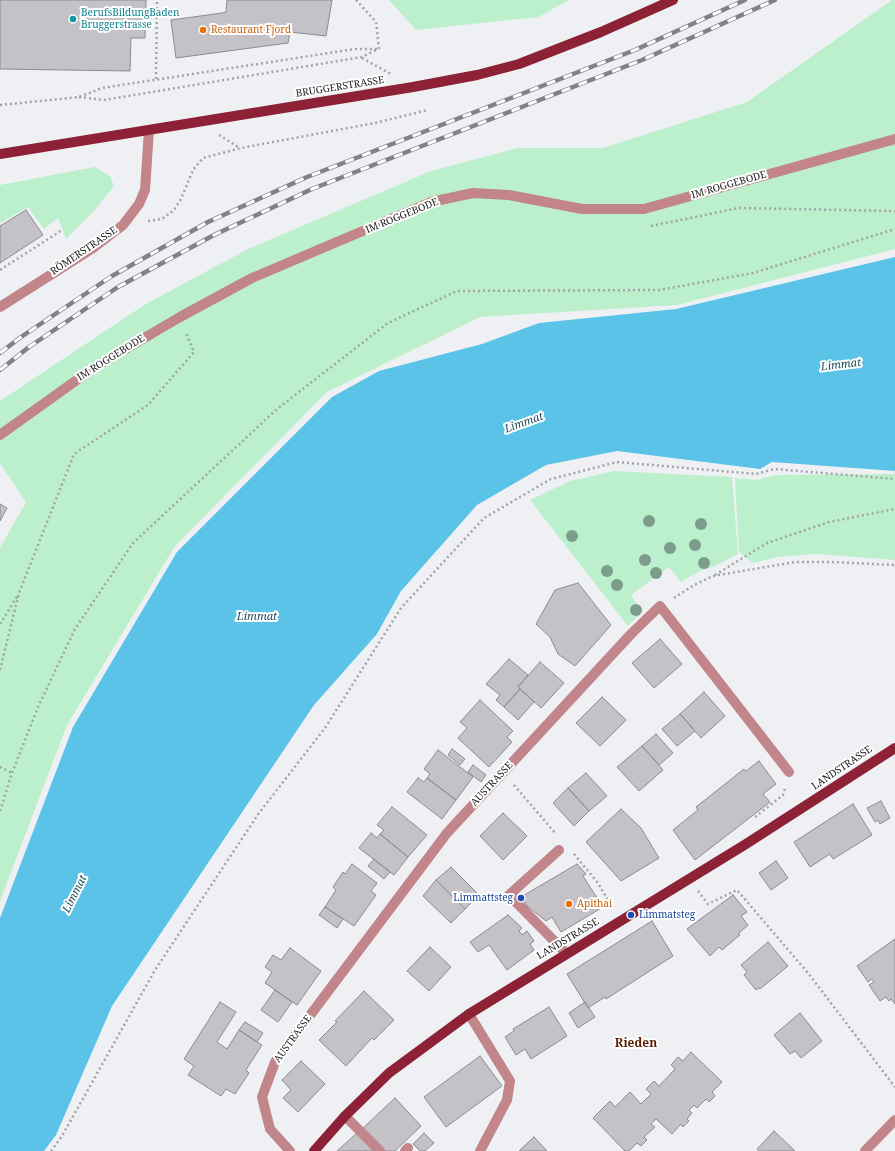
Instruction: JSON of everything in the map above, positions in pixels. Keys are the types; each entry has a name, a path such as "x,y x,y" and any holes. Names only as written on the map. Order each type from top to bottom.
{"main road":[{"name":"BRUGGERSTRASSE","path":"0,154 413,87 477,75 519,64 601,32 673,0"},
{"name":"LANDSTRASSE","path":"314,1151 345,1116 389,1073 468,1014 746,844 895,748"}],"street":[{"name":"RÖMERSTRASSE","path":"0,307 92,248 124,224 139,204 146,190 149,130"},
{"name":"IM ROGGEBODE","path":"0,435 95,367 180,316 252,278 431,202 473,193 509,195 582,209 644,209 895,139"},
{"path":"660,606 789,772"},
{"name":"AUSTRASSE","path":"290,1151 270,1129 262,1097 275,1062 447,833 632,633 660,606"},
{"path":"560,850 509,895 566,953"},
{"path":"468,1014 510,1080 507,1100 480,1151"},
{"path":"345,1116 380,1151"},
{"path":"865,1151 895,1120"}],"path":[{"path":"156,79 157,0"},
{"path":"356,0 377,24 379,49"},
{"path":"0,105 78,96 102,88 355,49 379,49"},
{"path":"78,96 104,100 140,95 362,57 379,49"},
{"path":"362,57 413,87"},
{"path":"124,224 162,219 174,210 181,199 193,170 203,158 241,148 375,123 428,110"},
{"path":"647,227 739,208 895,211"},
{"path":"0,811 12,773 38,707 75,629 133,543 277,410 388,324 457,292 660,290 753,273 895,229"},
{"path":"0,270 62,230"},
{"path":"0,670 19,593 74,454 148,405 194,352"},
{"path":"51,1151 66,1129 155,970 258,813 325,728 401,608 484,518 551,480 618,462 756,474 774,469 895,480"},
{"path":"660,606 767,543 829,522 895,509"},
{"path":"713,576 795,562 847,562 895,565"},
{"path":"0,624 19,593"},
{"path":"0,767 12,773"},
{"path":"754,817 783,795 789,772"},
{"path":"708,904 737,890 808,973 895,1087"}],"green space":[{"path":"389,0 569,0 538,17 416,30"},
{"path":"892,0 895,0 895,249 677,305 480,317 327,392 175,546 67,725 0,901 0,548 26,502 0,463 0,401 144,305 248,249 431,171 518,148 603,148 747,102"},
{"path":"95,167 110,176 114,186 93,212 66,239 58,218 44,229 28,207 0,223 0,185"},
{"path":"614,471 732,477 738,554 715,566 700,571 681,582 669,567 631,595 642,612 628,626 530,500 570,481"},
{"path":"895,474 895,560 816,554 778,557 753,563 739,552 735,478 756,480 775,475"}],"water":[{"name":"Limmat","path":"895,257 895,471 772,462 760,469 617,451 546,465 477,505 401,591 377,634 314,705 112,1006 56,1135 44,1151 0,1151 0,918 73,727 177,552 332,397 379,371 482,344 539,323 676,309"}],"building":[{"name":"BerufsBildungBaden Bruggerstrasse","path":"0,0 146,0 145,38 131,38 130,71 0,69"},
{"path":"227,0 332,0 326,36 290,32 288,43 176,58 171,20 226,12"},
{"path":"26,210 43,235 0,263 0,226"},
{"path":"0,504 7,508 0,521"},
{"path":"578,583 611,625 575,666 558,654 550,637 536,624 555,590"},
{"path":"660,639 682,664 654,688 632,663"},
{"path":"509,659 528,675 518,687 520,689 504,707 496,700 500,695 486,684"},
{"path":"540,662 564,683 541,708 518,687"},
{"path":"520,689 534,702 518,720 504,707"},
{"path":"704,692 725,716 701,738 680,714"},
{"path":"602,697 626,720 600,746 576,723"},
{"path":"480,700 513,731 507,737 512,742 489,767 458,738 467,728 460,722"},
{"path":"680,714 695,731 677,746 662,729"},
{"path":"656,734 673,753 659,765 642,746"},
{"path":"642,746 663,770 639,791 617,767"},
{"path":"452,749 465,759 460,765 448,755"},
{"path":"438,750 473,777 456,800 427,778 430,774 424,769"},
{"path":"759,761 776,784 763,794 770,802 695,860 673,830 698,810 696,807 744,769 746,771"},
{"path":"473,765 486,775 481,782 468,772"},
{"path":"586,773 607,796 589,811 568,788"},
{"path":"418,778 424,782 427,778 456,800 442,819 407,792"},
{"path":"568,788 589,811 574,826 553,803"},
{"path":"881,801 890,818 880,824 878,820 875,822 867,808"},
{"path":"853,804 872,835 833,859 830,854 810,867 794,842"},
{"path":"392,807 427,835 408,857 380,834 384,830 377,825"},
{"path":"621,809 641,828 659,858 621,881 586,842"},
{"path":"503,813 527,836 503,860 480,836"},
{"path":"371,833 377,838 380,834 408,857 394,875 359,848"},
{"path":"374,859 390,872 384,879 368,866"},
{"path":"776,861 788,878 771,890 759,873"},
{"path":"352,864 377,883 371,891 376,895 354,926 325,907 336,890 333,887 343,872 345,874"},
{"path":"577,864 586,874 583,876 603,907 561,932 552,917 546,921 527,906 521,897"},
{"path":"451,867 479,895 465,909 436,880"},
{"path":"436,880 465,909 451,923 423,896"},
{"path":"733,895 747,912 741,916 748,925 738,934 740,935 722,950 719,947 710,956 687,929"},
{"path":"325,907 343,919 337,928 319,915"},
{"path":"508,915 522,928 519,931 522,935 527,931 534,941 530,944 534,950 507,970 489,945 478,952 470,942"},
{"path":"652,921 673,956 606,999 605,997 588,1008 567,974"},
{"path":"895,939 895,1004 891,999 889,1001 886,997 880,1001 869,985 874,982 872,979 868,982 857,966"},
{"path":"768,942 788,966 760,989 759,988 756,990 744,975 747,972 741,965"},
{"path":"430,947 451,967 429,991 407,971"},
{"path":"290,948 321,971 297,1005 265,983 272,972 265,967 273,955 281,960"},
{"path":"275,990 292,1002 278,1022 261,1010"},
{"path":"364,991 394,1020 374,1040 372,1038 346,1066 319,1040"},
{"path":"220,1002 236,1012 217,1042 227,1049 239,1030 262,1045 246,1070 249,1073 235,1094 226,1089 221,1096 188,1075 194,1066 184,1059"},
{"path":"585,1002 595,1017 578,1028 569,1013"},
{"path":"549,1007 567,1036 531,1059 525,1049 516,1055 505,1037 514,1031 513,1029"},
{"path":"800,1013 822,1041 801,1058 795,1051 790,1054 774,1035"},
{"path":"245,1022 263,1033 257,1042 239,1030"},
{"path":"691,1052 722,1082 712,1092 715,1096 709,1102 706,1099 697,1108 694,1105 689,1110 692,1113 687,1119 689,1121 683,1127 681,1124 672,1134 656,1119 651,1124 655,1127 644,1137 647,1140 641,1146 637,1143 629,1151 625,1151 593,1118 610,1101 615,1107 630,1092 641,1104 651,1094 646,1089 654,1081 659,1086 675,1069 671,1065 678,1057 683,1061"},
{"path":"480,1056 502,1086 446,1127 424,1097"},
{"path":"301,1061 325,1084 298,1112 283,1098 291,1090 282,1080"},
{"path":"395,1098 421,1126 395,1151 384,1151 363,1128"},
{"path":"774,1131 795,1151 759,1151 757,1149"},
{"path":"357,1133 374,1151 337,1151"},
{"path":"424,1133 434,1143 425,1151 420,1151 413,1144"},
{"path":"534,1137 547,1151 519,1151"}],"railway":[{"path":"0,353 21,337 112,276 208,222 307,177 635,50 745,0"},
{"path":"0,370 29,347 118,287 214,235 312,189 642,60 775,0"}],"place":[{"name":"BerufsBildungBaden Bruggerstrasse","path":"73,19"},
{"name":"Restaurant Fjord","path":"203,30"},
{"name":"Limmattsteg","path":"521,898"},
{"name":"Apithai","path":"569,904"},
{"name":"Limmatsteg","path":"631,915"}],"district":[{"name":"Rieden","path":"636,1044"}]}
